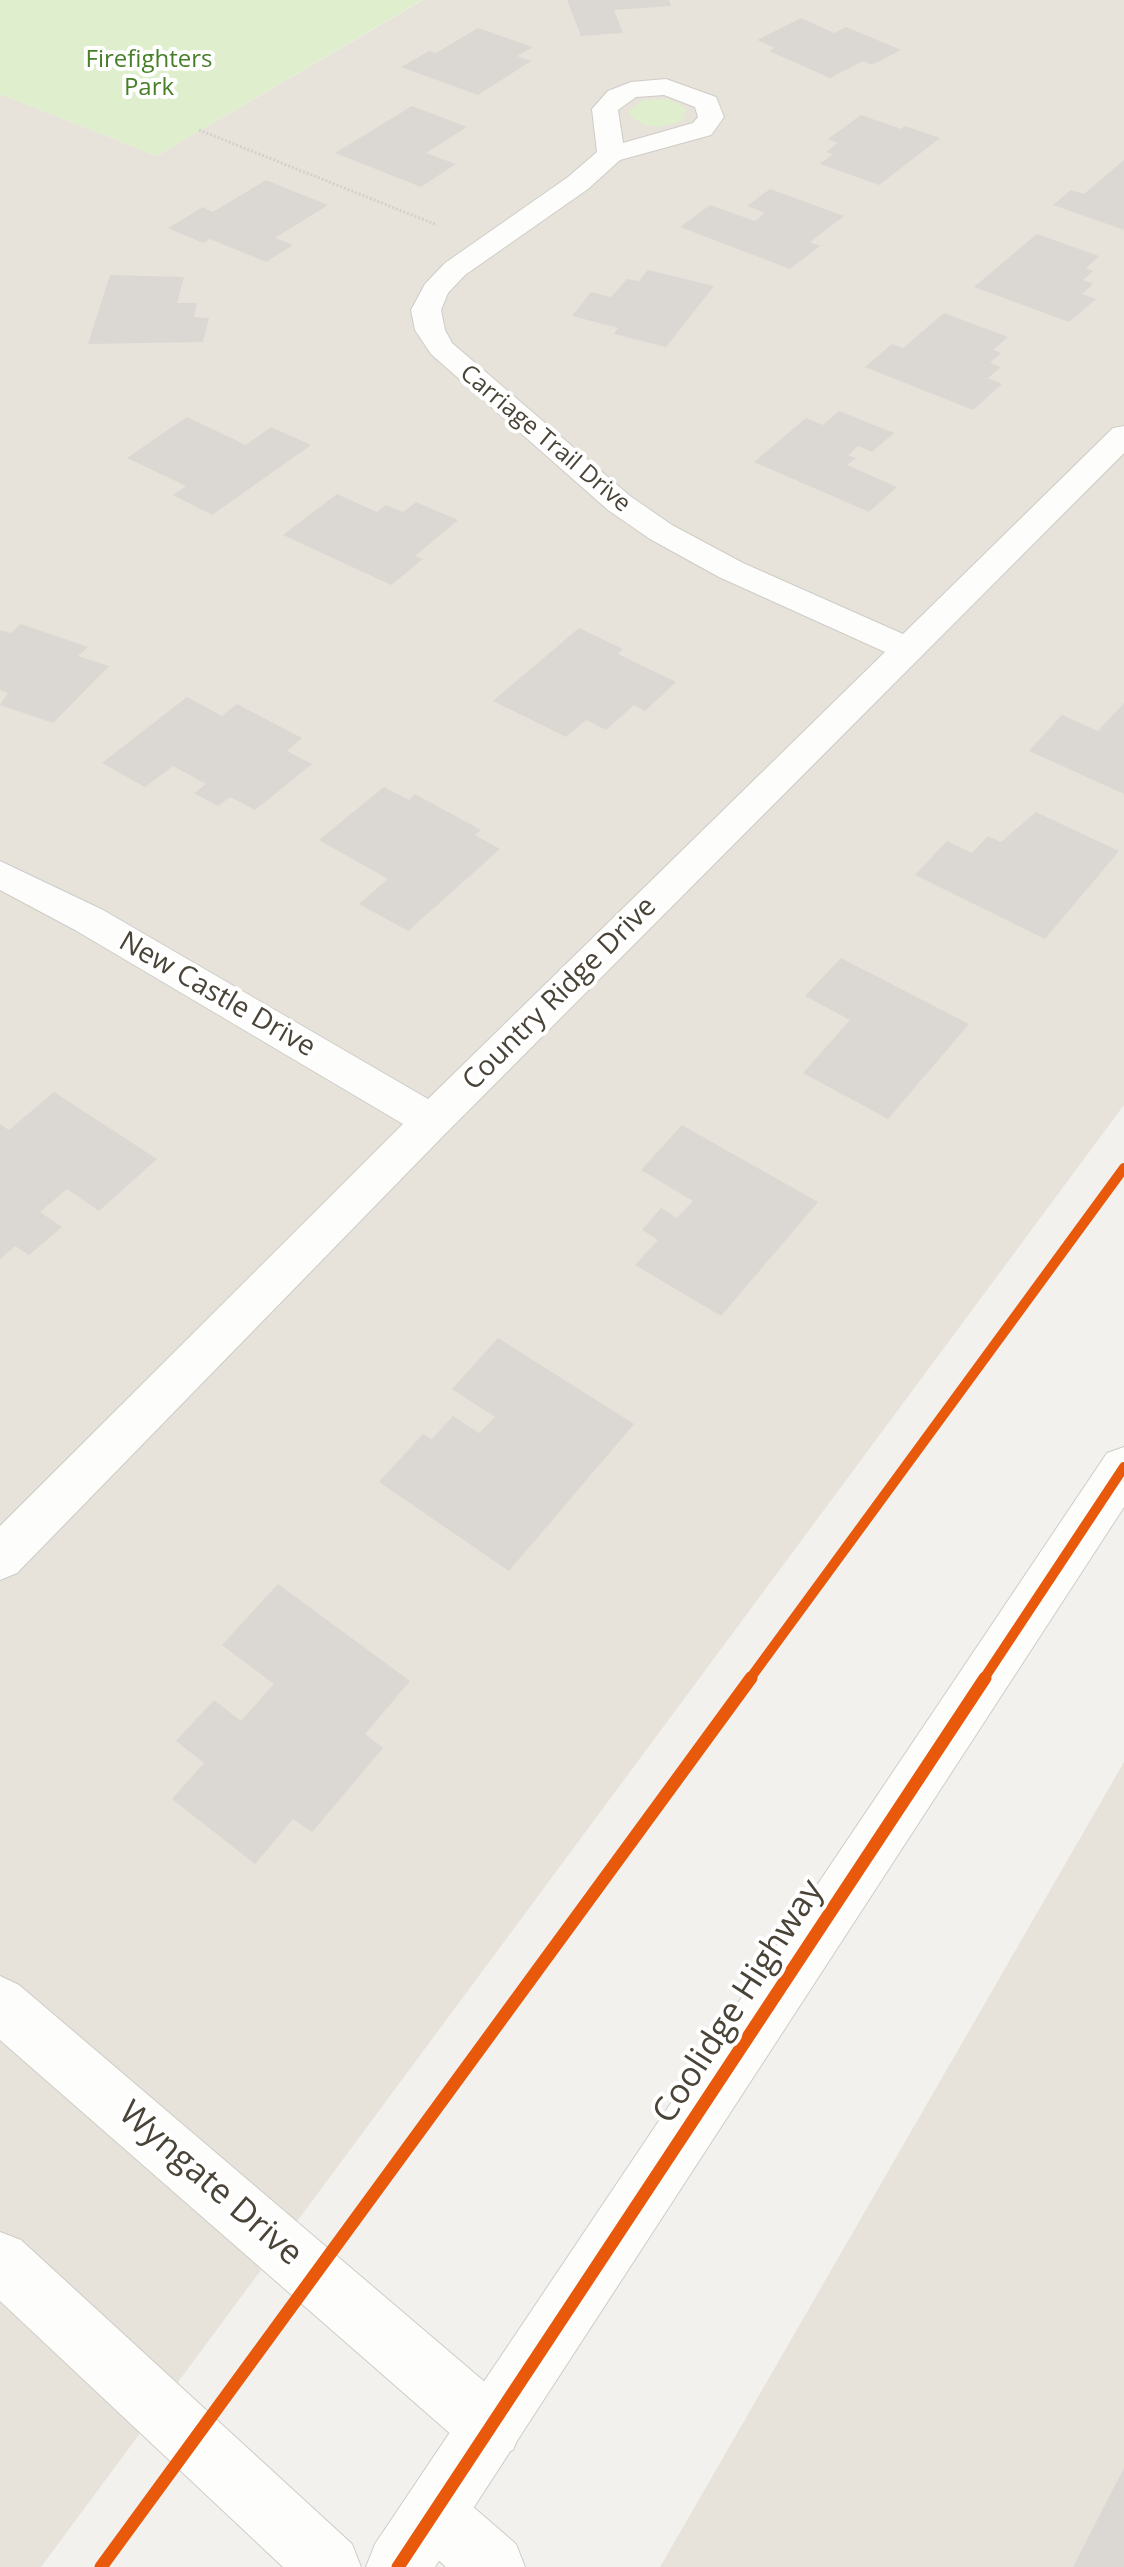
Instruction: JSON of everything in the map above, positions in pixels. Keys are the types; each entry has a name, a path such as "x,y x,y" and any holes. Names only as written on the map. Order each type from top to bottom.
{"street":[{"name":"Carriage Trail Drive","path":"611,154 578,183 455,269 435,290 426,310 435,339 455,363 619,503 661,532 731,570 910,650"},
{"name":"Country Ridge Drive","path":"0,1558 432,1121 1124,435"},
{"name":"New Castle Drive","path":"0,874 89,920 432,1121"},
{"name":"Coolidge Highway","path":"398,2567 1124,1467"},
{"name":"Wyngate Drive","path":"0,2004 491,2428"},
{"path":"0,2261 329,2567"},
{"path":"434,2514 493,2567"}],"path":[{"path":"199,130 445,228"}],"shaded area":[{"path":"423,0 1124,0 1124,1105 41,2567 0,2567 0,94 157,156"},
{"path":"1124,1762 1124,2567 660,2567"}],"green space":[{"name":"Firefighters Park","path":"0,0 422,0 157,156 0,94"},
{"path":"668,99 686,108 683,121 659,127 644,125 630,116 630,110 643,100"}],"building":[{"path":"567,0 669,0 671,6 614,10 623,33 581,36"},
{"path":"801,18 834,33 846,27 901,50 872,65 863,61 830,78 769,51 775,48 757,40"},
{"path":"478,28 533,47 517,56 531,61 478,95 401,67 429,51 436,53"},
{"path":"412,106 467,127 426,153 456,164 421,187 335,153"},
{"path":"861,115 940,138 879,185 820,164 833,154 826,152 838,143 828,139"},
{"path":"1124,160 1124,230 1053,205 1071,190 1084,194"},
{"path":"266,180 328,205 275,238 293,245 266,262 210,239 203,243 168,228 203,207 213,212"},
{"path":"770,189 844,216 810,242 820,246 790,269 680,227 710,205 755,221 765,213 747,206"},
{"path":"1037,234 1099,256 1086,268 1093,271 1083,280 1093,284 1082,294 1096,299 1069,322 974,287"},
{"path":"648,270 714,286 666,347 614,334 618,328 572,316 591,292 611,297 627,279 639,281"},
{"path":"110,275 184,277 177,303 197,303 194,317 209,318 203,342 88,344"},
{"path":"944,313 1008,337 993,350 1001,353 990,363 1001,367 988,378 1002,384 973,410 865,367 892,344 903,348"},
{"path":"839,411 894,433 872,452 858,446 848,455 856,458 847,465 897,487 869,512 754,462 806,418 823,425"},
{"path":"187,417 246,445 271,427 311,445 212,515 173,495 186,486 127,458"},
{"path":"337,494 377,512 386,505 403,512 416,502 458,520 415,556 423,559 391,585 283,535"},
{"path":"21,624 88,647 78,656 109,666 53,723 0,705 8,693 0,690 0,630 11,633"},
{"path":"579,628 623,649 618,654 676,682 645,711 634,705 606,730 586,720 566,737 493,701"},
{"path":"187,697 222,716 237,704 302,738 287,751 312,764 255,810 230,797 218,806 194,793 206,784 173,766 145,787 102,763"},
{"path":"1124,703 1124,794 1029,751 1062,715 1098,731"},
{"path":"384,787 409,800 415,794 481,830 475,835 500,849 408,931 359,904 388,879 319,840"},
{"path":"1036,812 1119,851 1045,939 915,875 947,841 972,853 988,836 1001,842"},
{"path":"841,958 969,1024 888,1119 803,1073 850,1020 805,996"},
{"path":"54,1092 157,1159 99,1211 67,1189 40,1212 62,1227 29,1255 15,1246 0,1259 0,1124 9,1130"},
{"path":"682,1125 818,1202 721,1316 635,1265 658,1240 642,1230 661,1208 677,1218 693,1201 641,1170"},
{"path":"498,1338 634,1424 509,1571 379,1482 423,1434 432,1439 453,1416 479,1433 495,1417 452,1389"},
{"path":"278,1584 410,1681 365,1734 383,1748 312,1832 293,1819 255,1864 172,1799 204,1763 176,1741 214,1700 241,1721 274,1684 222,1645"},
{"path":"1124,2468 1124,2567 1073,2567"}],"cycle path":[{"path":"101,2567 1124,1168"},
{"path":"398,2567 1124,1467"}]}
